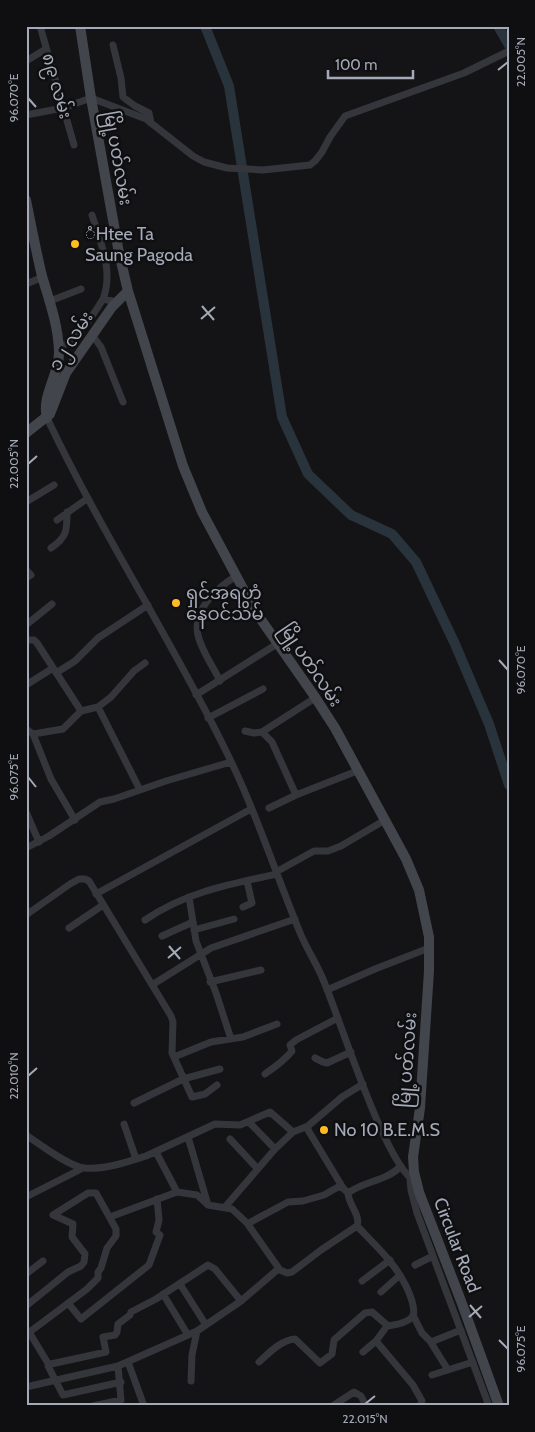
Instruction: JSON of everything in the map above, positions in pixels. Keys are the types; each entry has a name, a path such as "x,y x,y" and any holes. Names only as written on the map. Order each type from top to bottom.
{"main road":[{"name":"မြို့ပတ်လမ်း","path":"80,26 119,253 128,291 183,466 202,512 255,611 335,728 406,859 419,890 426,923 429,971 413,1180"},
{"path":"26,200 58,335 59,359 46,405 47,418"},
{"name":"၁၂ လမ်း","path":"26,433 47,418 53,410 66,373 92,335 117,302 128,291"},
{"name":"Circular Road","path":"413,1180 499,1406"}],"street":[{"name":"၈၉ လမ်း","path":"40,26 74,145"},
{"path":"113,45 121,78 123,97 134,106 149,113 152,123"},
{"path":"26,61 46,49"},
{"path":"139,117 198,164 216,170 263,172 314,167 318,164 342,125 354,114 464,73 506,52"},
{"path":"26,115 63,108 91,98 152,123 193,156 204,162 238,171"},
{"path":"59,348 66,345 81,328 103,299 106,292 107,271 92,214"},
{"path":"26,284 43,277"},
{"path":"50,301 81,289"},
{"path":"103,299 117,302"},
{"path":"92,335 101,347 123,402"},
{"path":"47,418 64,456 148,605 231,762 295,919 327,990 380,1128 401,1166 413,1180 411,1190 417,1213 489,1406"},
{"path":"26,502 54,485"},
{"path":"57,520 88,498"},
{"path":"50,548 63,538 66,533 67,512"},
{"path":"220,681 200,642 196,625 203,608 219,590 236,576"},
{"path":"26,625 52,604"},
{"path":"26,685 75,661 98,638 122,620 148,605"},
{"path":"26,640 34,640 37,643 81,711"},
{"path":"196,696 277,644"},
{"path":"33,734 63,729 81,711 98,707 111,697 134,671 145,663"},
{"path":"208,718 263,689"},
{"path":"245,731 254,734 262,732 315,698"},
{"path":"98,707 140,790"},
{"path":"26,729 33,734 51,779 75,820"},
{"path":"262,732 272,742 296,795"},
{"path":"26,848 75,820 100,802 114,800 231,762"},
{"path":"269,808 296,795 357,771"},
{"path":"96,894 251,809"},
{"path":"26,812 39,842"},
{"path":"145,920 172,903 189,896 276,873 314,851 328,851 341,846 385,820"},
{"path":"26,915 79,879 84,878 89,881 171,1016 173,1022 172,1045 174,1057 193,1098 205,1094 217,1085"},
{"path":"244,907 252,903 247,881"},
{"path":"189,896 200,955 219,1002 231,1039"},
{"path":"69,928 103,905"},
{"path":"194,930 234,919"},
{"path":"152,985 217,945 295,919"},
{"path":"162,936 193,922"},
{"path":"327,990 428,948"},
{"path":"210,982 261,970"},
{"path":"265,1074 283,1061 292,1051 290,1045 296,1040 338,1018"},
{"path":"174,1057 211,1042 245,1037 277,1024"},
{"path":"315,1058 327,1063 351,1052"},
{"path":"134,1103 183,1079 220,1069"},
{"path":"225,1207 257,1168 293,1132 308,1126 342,1097 363,1084"},
{"path":"26,1196 84,1168 100,1167 136,1159 156,1152 215,1124 235,1126 270,1112 293,1132"},
{"path":"249,1122 275,1149"},
{"path":"124,1124 136,1159"},
{"path":"110,1217 177,1192 197,1195 208,1206 225,1207 234,1210 247,1223 280,1270 287,1273 292,1272 357,1226 359,1222 346,1190 308,1130 308,1126"},
{"path":"26,1136 61,1158 84,1168"},
{"path":"188,1137 208,1206"},
{"path":"230,1139 257,1168"},
{"path":"156,1152 177,1192"},
{"path":"247,1223 288,1202 303,1201 324,1195 338,1187 346,1190 395,1172 401,1166"},
{"path":"26,1306 68,1272 81,1266 86,1257 72,1237 73,1224 53,1215 80,1198 94,1192 99,1196 116,1229 116,1236 107,1248 98,1272 98,1278 68,1303 28,1330 49,1365 54,1381 65,1396 121,1382"},
{"path":"68,1303 81,1319 149,1265 160,1235 156,1232 159,1220 157,1199"},
{"path":"357,1226 390,1260 400,1275 409,1292 413,1305 413,1315 422,1333 448,1370"},
{"path":"415,1265 433,1256"},
{"path":"362,1281 390,1260"},
{"path":"26,1274 43,1261"},
{"path":"49,1365 106,1352 103,1338 115,1335 118,1324 130,1315 131,1312 210,1265 240,1301"},
{"path":"26,1387 118,1366 197,1331 240,1301 277,1270 280,1270"},
{"path":"381,1292 400,1275"},
{"path":"180,1284 206,1326"},
{"path":"163,1294 188,1335"},
{"path":"259,1362 277,1347 293,1339 298,1340 317,1362 322,1362 332,1354 334,1340 367,1312 372,1312 386,1326"},
{"path":"363,1352 376,1341 386,1326 405,1321 413,1315"},
{"path":"430,1342 461,1330"},
{"path":"191,1381 192,1355 197,1331"},
{"path":"376,1341 413,1385 422,1401 420,1406"},
{"path":"128,1362 144,1406"},
{"path":"432,1375 473,1362"},
{"path":"93,1406 121,1400 121,1382 118,1366"},
{"path":"334,1405 354,1392 361,1396 366,1406"}],"waterway":[{"path":"205,26 229,86 282,417 308,474 351,515 392,534 416,562 455,644 489,724 509,785"},
{"path":"498,26 509,45"}],"place":[{"name":"ံHtee Ta Saung Pagoda","path":"75,244"},
{"name":"ရှင်အရဟံ နေဝင်သိမ်","path":"176,603"},
{"name":"No 10 B.E.M.S","path":"324,1130"}]}
